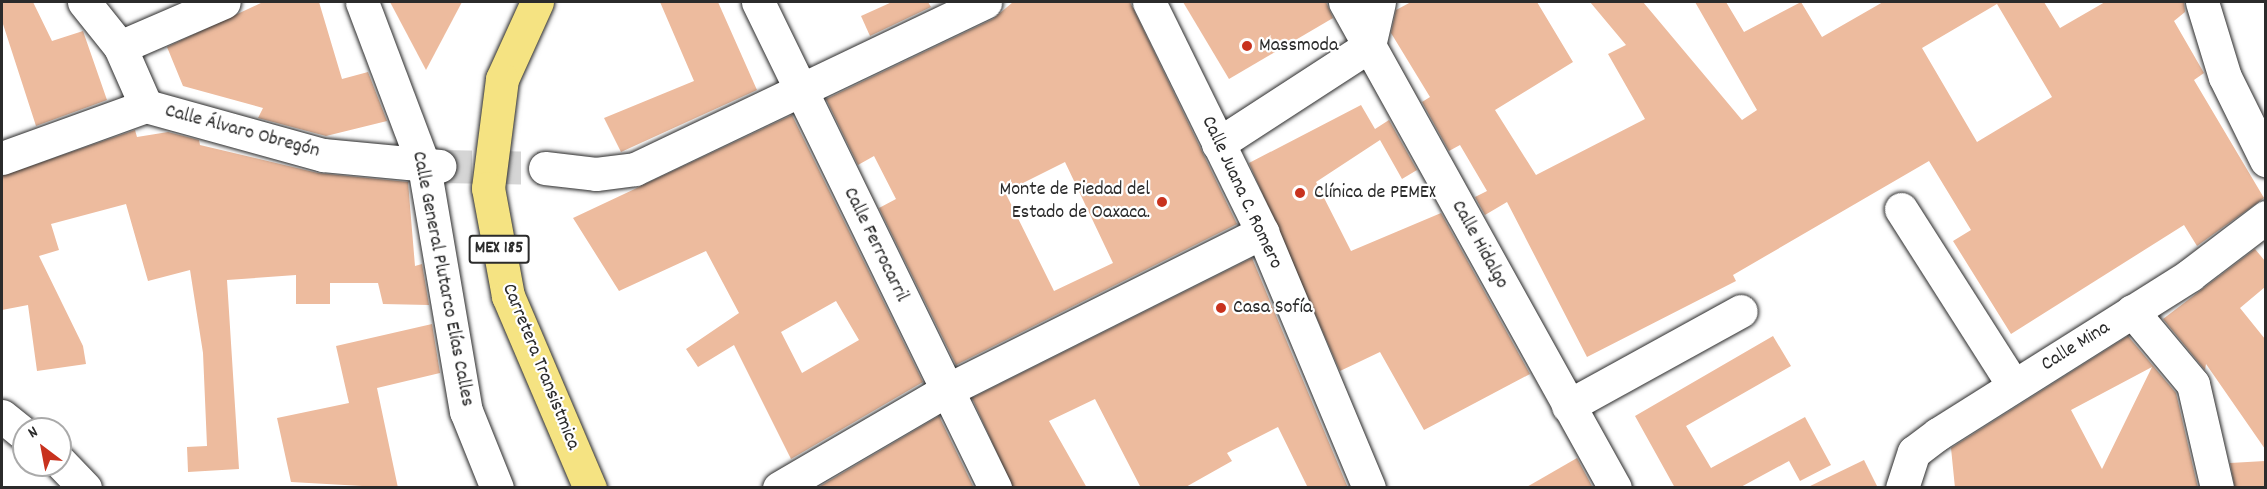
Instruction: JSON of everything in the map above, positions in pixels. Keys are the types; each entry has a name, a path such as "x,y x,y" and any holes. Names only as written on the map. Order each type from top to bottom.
{"main road":[{"name":"Carretera Transistmica","path":"537,2 502,79 488,188 508,296 590,488"}],"street":[{"name":"Calle Álvaro Obregón","path":"84,2 120,47 146,106 323,155 432,166"},
{"path":"120,47 224,2"},
{"name":"Calle General Plutarco Elías Calles","path":"363,2 432,166 466,411 497,488"},
{"name":"Calle Ferrocarril","path":"758,2 945,391 995,488"},
{"path":"545,168 596,174 635,169 800,88 985,2"},
{"name":"Calle Juana C. Romero","path":"1149,2 1262,232 1369,488"},
{"name":"Calle Hidalgo","path":"1345,2 1615,488"},
{"path":"1218,144 1369,46 1379,2"},
{"path":"2202,2 2225,77 2265,160"},
{"path":"2,158 146,106"},
{"path":"1901,209 2013,385"},
{"name":"Calle Mina","path":"1902,488 1914,452 2013,385 2190,275 2265,217"},
{"path":"779,488 945,391 1262,232"},
{"path":"1568,406 1741,311"},
{"path":"2132,311 2193,384 2217,488"},
{"path":"72,474 85,488"}],"building":[{"path":"2,2 33,2 52,41 83,31 107,100 36,126 2,21"},
{"path":"263,2 319,2 342,79 368,72 387,121 326,136 258,118 263,108 183,86 167,47"},
{"path":"390,2 462,2 426,70"},
{"path":"660,2 718,2 757,90 621,152 604,118 694,81"},
{"path":"892,2 928,2 931,7 870,36 861,16"},
{"path":"1013,2 1130,2 1237,224 956,365 879,208 896,199 874,156 858,165 826,99 993,19","holes":["1065,162 1113,263 1054,291 1005,192"]},
{"name":"Massmoda","path":"1183,2 1326,2 1333,18 1229,79"},
{"path":"1411,2 1537,2 1573,62 1495,110 1536,175 1645,119 1608,54 1626,45 1590,2 1643,2 1742,120 1757,110 1695,2 1726,2 1744,32 1801,2 1822,37 1883,2 2044,2 2060,28 2105,2 2184,2 2185,12 2174,21 2204,73 2194,80 2264,198 2197,246 2184,225 2011,334 1953,241 1971,230 1929,161 1733,275 1736,281 1587,357 1507,202 1485,215 1475,197 1487,191 1460,145 1449,151 1422,102 1430,97 1391,33 1396,10","holes":["1997,4 2052,97 1977,142 1922,48"]},
{"path":"1361,105 1375,129 1389,120 1417,170 1402,179 1380,140 1316,182 1351,251 1441,213 1530,374 1424,430 1380,352 1340,371 1249,163"},
{"path":"792,115 923,382 791,459 734,345 698,367 686,349 739,313 706,251 619,291 573,218","holes":["836,301 859,340 802,373 781,332"]},
{"path":"135,130 137,137 168,132 199,140 200,145 318,173 408,182 415,266 422,264 429,305 383,304 378,283 330,283 330,304 296,304 296,275 227,280 239,469 188,472 187,447 207,446 203,353 190,270 148,281 126,204 51,224 59,250 39,256 83,346 86,364 37,371 28,305 2,310 2,176"},
{"path":"2255,249 2265,261 2265,287 2240,308 2265,339 2265,449 2206,364 2205,370 2163,319"},
{"path":"1252,258 1348,488 1308,488 1278,427 1227,453 1232,461 1184,488 1141,488 1095,399 1049,421 1087,488 1013,488 972,398"},
{"path":"432,324 440,373 377,388 398,488 291,482 277,418 349,403 336,346"},
{"path":"1773,336 1791,366 1686,426 1711,468 1805,417 1831,465 1800,481 1789,461 1739,488 1675,488 1635,416"},
{"path":"2128,336 2176,393 2198,488 1955,488 1951,448","holes":["2152,367 2102,469 2071,410"]},
{"path":"939,416 974,488 817,488"},
{"path":"1577,458 1593,488 1525,488"},
{"path":"1864,460 1878,488 1806,488"},
{"path":"2265,461 2265,488 2235,488 2230,463"}],"tunnel":[{"path":"439,166 545,168"}],"place":[{"name":"Massmoda","path":"1247,46"},
{"name":"Clínica de PEMEX","path":"1300,193"},
{"name":"Monte de Piedad del Estado de Oaxaca.","path":"1162,202"},
{"name":"Casa Sofía","path":"1221,308"}]}
